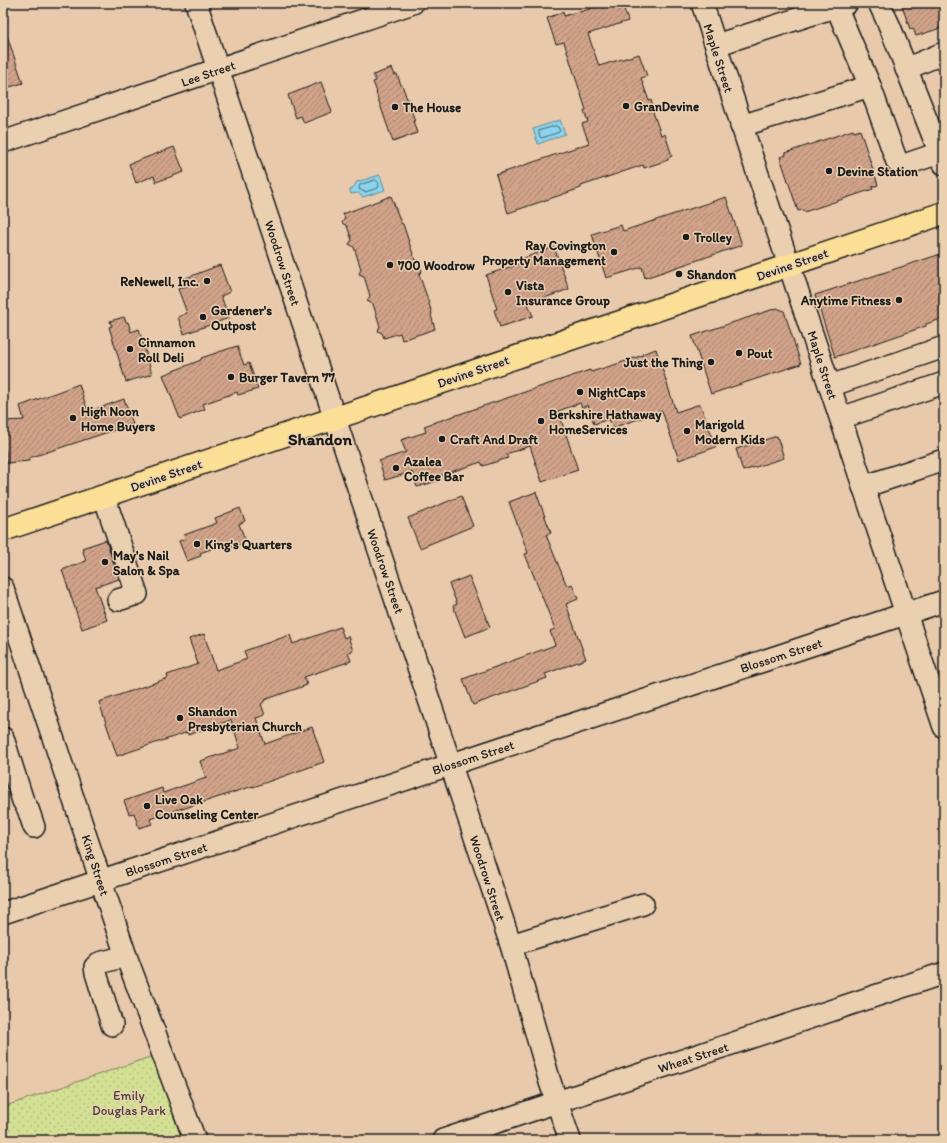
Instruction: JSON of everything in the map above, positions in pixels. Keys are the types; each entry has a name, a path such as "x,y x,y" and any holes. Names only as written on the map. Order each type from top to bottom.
{"main road":[{"name":"Devine Street","path":"3,530 944,213"}],"street":[{"name":"Woodrow Street","path":"196,3 511,945 557,1102 570,1140"},
{"name":"Lee Street","path":"3,142 414,3"},
{"name":"Maple Street","path":"702,3 741,126 841,418 944,727"},
{"path":"716,46 842,5 898,162 900,165 904,165 942,159 890,27 879,3"},
{"path":"906,69 941,54 944,55"},
{"path":"741,126 870,86"},
{"path":"830,386 944,347"},
{"path":"841,418 944,383"},
{"path":"863,487 944,460"},
{"path":"104,496 137,594 118,600"},
{"name":"King Street","path":"3,588 126,956 195,1140"},
{"name":"Blossom Street","path":"3,913 944,601"},
{"path":"3,738 23,801 28,809 34,827"},
{"path":"511,945 643,904"},
{"path":"112,1025 95,967 99,963 126,956"},
{"name":"Wheat Street","path":"443,1140 944,973"}],"green space":[{"name":"Emily Douglas Park","path":"153,1056 182,1140 3,1140 3,1107"}],"water":[{"path":"560,120 565,134 538,144 533,129"},
{"path":"380,175 385,190 363,197 358,193 351,194 350,190 357,182"}],"building":[{"name":"GranDevine","path":"607,3 622,3 628,21 588,34 599,66 639,54 647,76 641,78 649,101 651,100 653,112 661,135 665,134 672,156 668,158 668,160 644,168 643,165 508,213 496,175 589,143 582,124 588,122 584,111 586,110 564,42 556,44 547,18 563,12 564,16 580,12"},
{"path":"901,3 944,3 944,27 916,36 913,28 910,29"},
{"path":"5,30 23,83 3,89 3,31"},
{"name":"The House","path":"392,68 395,75 397,74 402,85 415,121 413,121 417,133 393,142 373,82 376,81 373,75"},
{"path":"321,82 332,112 304,123 301,116 296,118 288,95"},
{"name":"Devine Station","path":"853,130 854,132 860,130 878,185 872,187 873,189 804,212 803,210 798,211 780,157 786,155 785,153"},
{"path":"174,147 184,172 156,182 154,176 136,183 129,164"},
{"name":"700 Woodrow","path":"391,196 401,223 403,224 415,260 418,261 422,271 419,274 428,300 435,329 402,340 400,333 384,338 382,333 378,331 380,326 373,304 367,301 370,296 364,276 359,274 361,269 354,247 349,244 352,240 347,226 342,223 345,218 343,214"},
{"name":"Trolley","path":"726,197 742,245 645,278 642,267 606,278 592,234 621,225 623,231"},
{"path":"554,247 569,289 528,304 533,316 500,327 494,310 497,309 486,275 522,263 521,259"},
{"path":"944,253 944,318 926,324 926,326 835,357 815,295"},
{"path":"220,265 230,292 221,296 229,318 184,334 178,317 187,313 178,289 189,285 186,278"},
{"path":"777,308 784,311 801,364 711,394 692,336"},
{"name":"Cinnamon Roll Deli","path":"124,317 126,322 128,322 131,332 139,329 152,374 126,382 109,327 112,326 110,321"},
{"path":"237,346 244,365 249,363 258,389 238,395 237,392 203,404 205,409 180,419 163,375 201,360 201,358"},
{"path":"656,349 676,412 700,404 716,447 679,460 662,411 612,428 609,419 594,424 588,405 582,408 580,403 558,411 578,470 542,482 530,446 506,454 508,458 483,466 481,462 436,477 437,481 417,487 412,472 385,480 379,461 406,452 401,440 426,432 424,426 590,370 591,372 617,364"},
{"path":"79,384 88,412 124,399 133,424 29,458 29,461 6,463 6,451 3,451 3,421 24,420 20,406"},
{"path":"777,436 784,458 743,471 736,449"},
{"path":"536,492 551,533 546,535 567,586 572,584 578,599 566,604 586,659 545,674 547,678 473,705 463,679 555,645 550,631 555,629 525,554 528,553 509,502"},
{"path":"461,496 473,526 420,548 408,518"},
{"path":"240,508 245,521 239,524 246,542 227,549 225,544 200,553 201,556 187,561 179,541 185,539 184,535 217,523 215,518"},
{"path":"106,540 119,579 95,587 107,620 82,629 62,570 86,561 82,548"},
{"path":"469,576 490,627 465,637 453,606 457,604 449,584"},
{"name":"Shandon Presbyterian Church","path":"340,627 344,638 348,636 353,651 348,652 351,661 304,677 307,685 264,700 261,704 265,715 256,718 265,744 312,727 324,762 253,787 150,819 152,824 139,828 134,813 129,814 124,801 162,788 163,793 206,778 200,761 240,748 231,720 188,735 188,732 117,756 99,702 168,678 167,675 198,664 189,639 204,634 216,670 247,659 244,651 290,635 293,644"}],"place":[{"name":"GranDevine","path":"626,106"},
{"name":"The House","path":"395,107"},
{"name":"Devine Station","path":"829,171"},
{"name":"Trolley","path":"686,237"},
{"name":"Ray Covington Property Management","path":"614,252"},
{"name":"700 Woodrow","path":"390,265"},
{"name":"Shandon","path":"679,274"},
{"name":"ReNewell, Inc.","path":"207,281"},
{"name":"Vista Insurance Group","path":"508,292"},
{"name":"Anytime Fitness","path":"899,300"},
{"name":"Gardener's Outpost","path":"203,317"},
{"name":"Cinnamon Roll Deli","path":"130,349"},
{"name":"Pout","path":"739,353"},
{"name":"Just the Thing","path":"711,362"},
{"name":"Burger Tavern 77","path":"231,377"},
{"name":"NightCaps","path":"580,392"},
{"name":"High Noon Home Buyers","path":"73,418"},
{"name":"Berkshire Hathaway HomeServices","path":"541,421"},
{"name":"Marigold Modern Kids","path":"687,431"},
{"name":"Craft And Draft","path":"442,439"},
{"name":"Azalea Coffee Bar","path":"396,468"},
{"name":"King's Quarters","path":"197,544"},
{"name":"May's Nail Salon & Spa","path":"105,562"},
{"name":"Shandon Presbyterian Church","path":"180,718"},
{"name":"Live Oak Counseling Center","path":"147,806"}],"district":[{"name":"Shandon","path":"320,439"}]}
